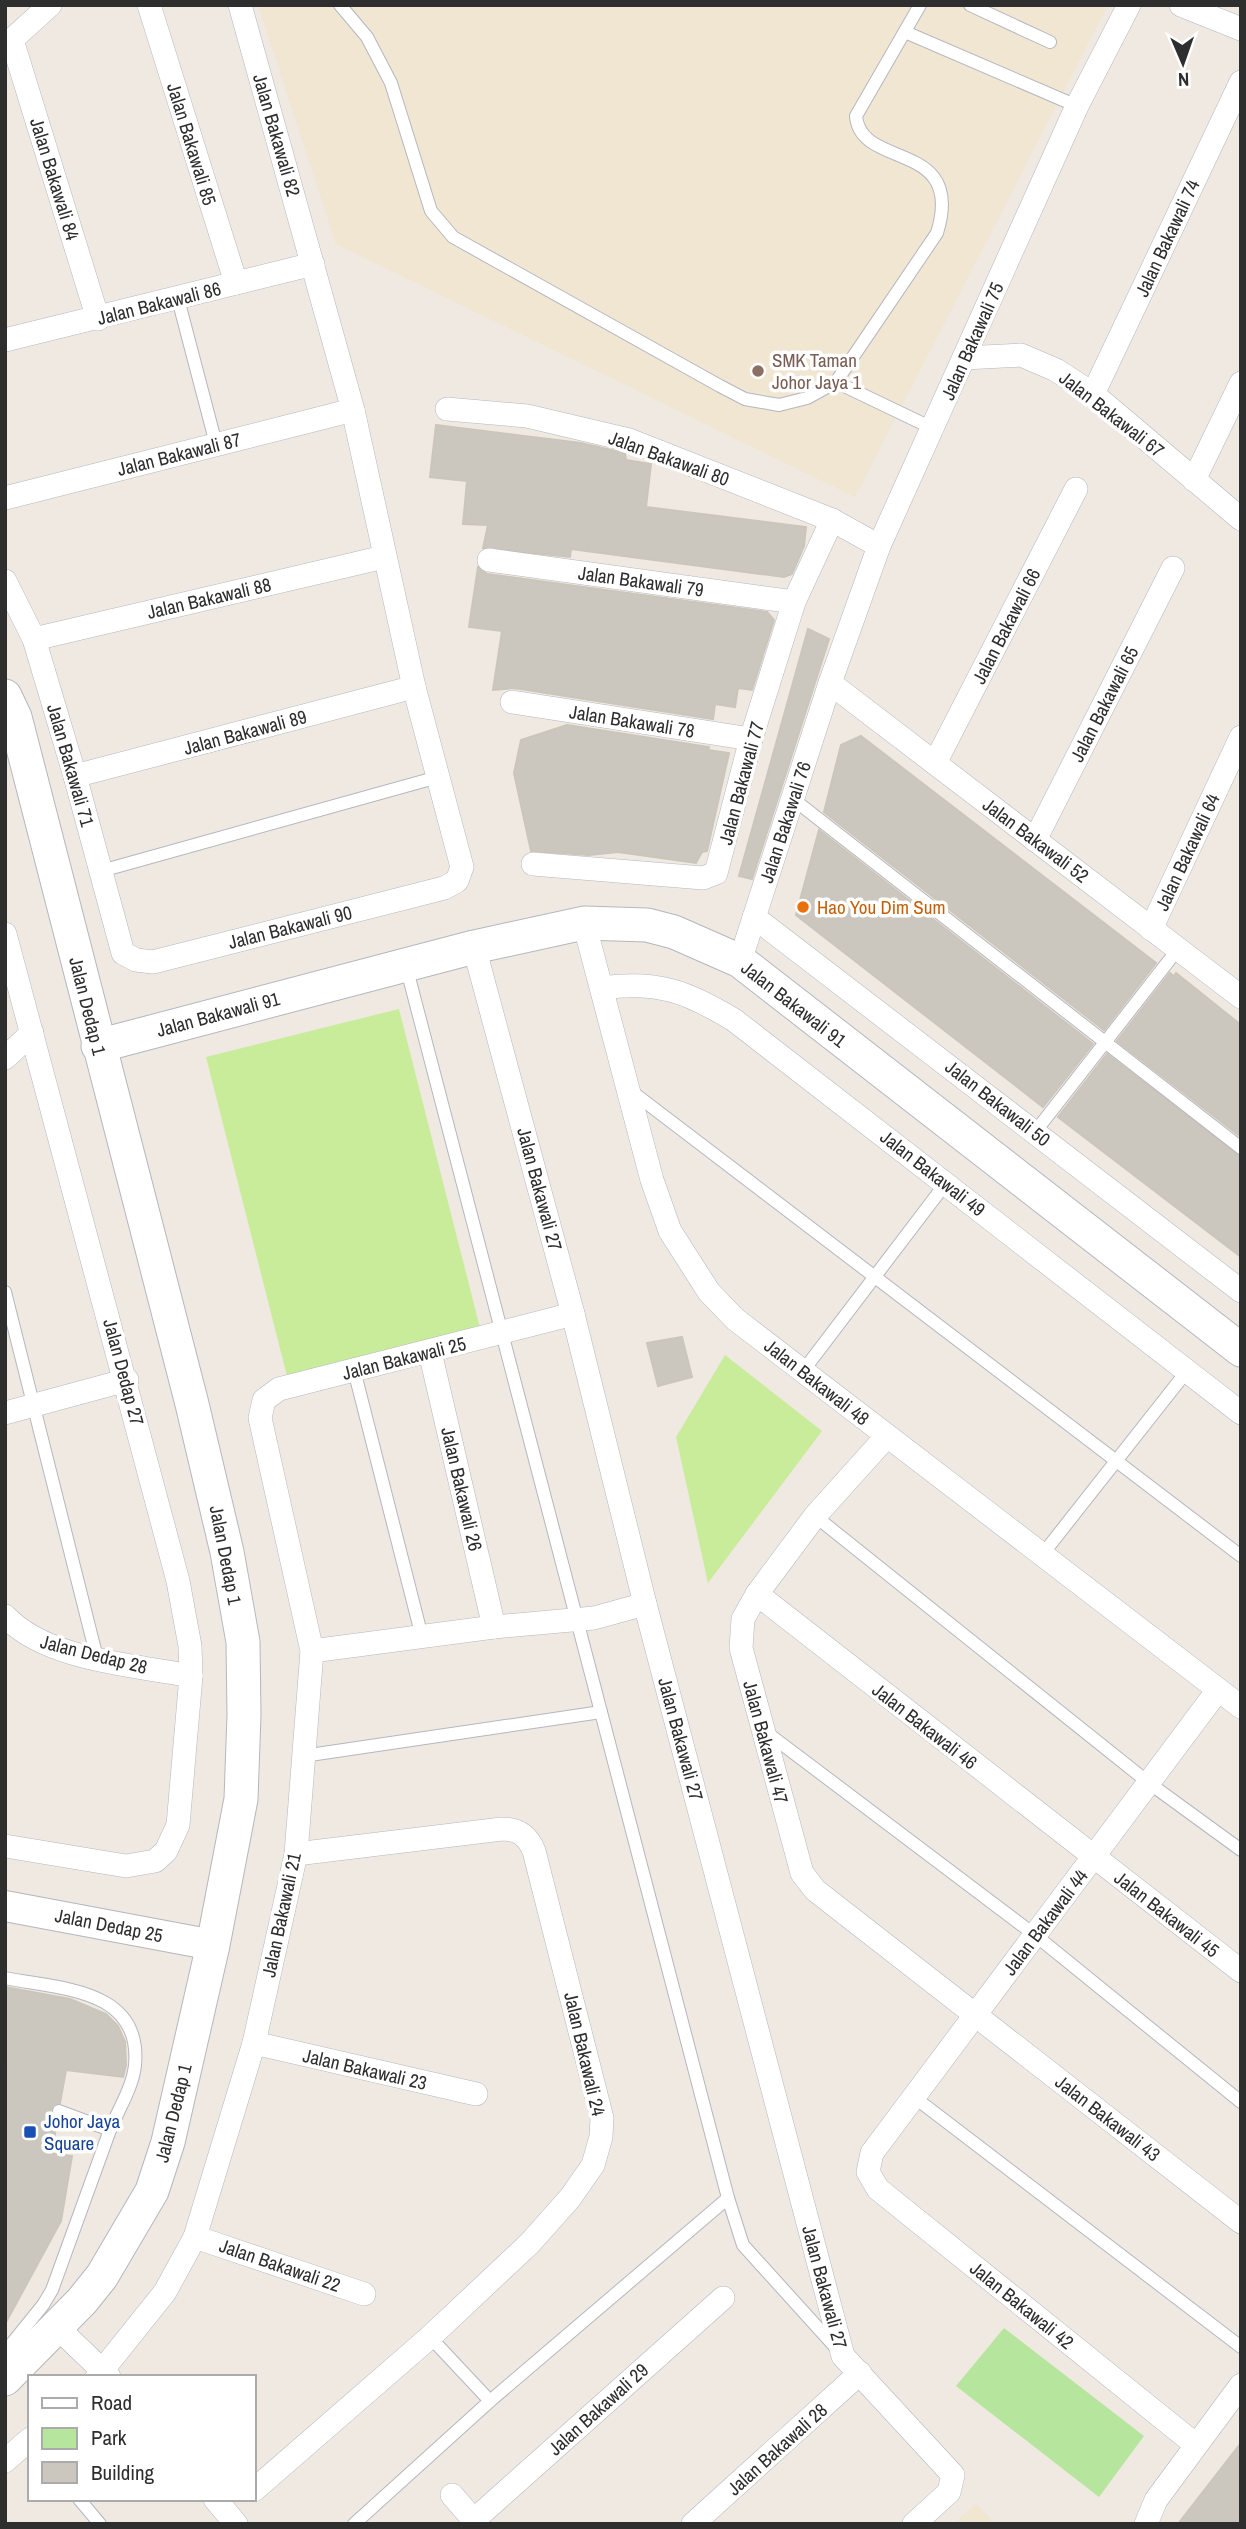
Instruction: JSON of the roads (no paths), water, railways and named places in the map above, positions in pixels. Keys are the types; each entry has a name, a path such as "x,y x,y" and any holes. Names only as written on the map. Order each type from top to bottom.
{"main road":[{"name":"Jalan Dedap 1","path":"5,696 15,717 97,1046 192,1404 227,1552 243,1643 241,1799 213,1945 168,2142 152,2191 102,2276 57,2327 5,2379"},
{"name":"Jalan Bakawali 91","path":"97,1046 474,947 584,923 647,925 683,935 740,961 1241,1350"}],"street":[{"path":"8,43 50,5"},
{"name":"Jalan Bakawali 85","path":"149,5 236,283"},
{"name":"Jalan Bakawali 82","path":"240,5 353,410 414,688 462,867 457,881"},
{"name":"Jalan Bakawali 75","path":"831,683 879,547 1077,106 1129,5"},
{"path":"1181,5 1241,29"},
{"name":"Jalan Bakawali 84","path":"8,43 97,319"},
{"name":"Jalan Bakawali 74","path":"1093,394 1241,82"},
{"name":"Jalan Bakawali 86","path":"5,340 313,264"},
{"name":"Jalan Bakawali 67","path":"964,358 1013,355 1037,359 1093,394 1241,519"},
{"path":"1194,480 1241,383"},
{"name":"Jalan Bakawali 80","path":"447,409 527,416 629,440 832,520 879,547"},
{"name":"Jalan Bakawali 87","path":"5,498 353,410"},
{"name":"Jalan Bakawali 66","path":"935,764 1076,489"},
{"name":"Jalan Bakawali 77","path":"533,864 710,877 720,867 751,739 793,603 832,520"},
{"name":"Jalan Bakawali 88","path":"34,639 384,557"},
{"name":"Jalan Bakawali 79","path":"489,560 793,603"},
{"name":"Jalan Bakawali 65","path":"1035,840 1173,568"},
{"name":"Jalan Bakawali 71","path":"5,582 34,639 123,953"},
{"name":"Jalan Bakawali 52","path":"831,683 1241,997"},
{"name":"Jalan Bakawali 76","path":"740,961 831,683"},
{"name":"Jalan Bakawali 89","path":"75,776 414,688"},
{"name":"Jalan Bakawali 78","path":"512,702 751,739"},
{"name":"Jalan Bakawali 64","path":"1151,929 1241,737"},
{"name":"Jalan Bakawali 90","path":"123,953 136,960 153,962 444,888 457,881"},
{"name":"Jalan Bakawali 50","path":"754,917 1241,1291"},
{"name":"Jalan Bakawali 48","path":"584,923 652,1180 670,1231 686,1261 709,1292 735,1319 1241,1707"},
{"name":"Jalan Dedap 27","path":"5,934 127,1380 178,1581 190,1646 191,1676 178,1818 174,1839 166,1852 141,1866 73,1859 5,1846"},
{"name":"Jalan Bakawali 27","path":"474,947 573,1314 645,1604 843,2356 949,2470 954,2481 949,2492 914,2524"},
{"name":"Jalan Bakawali 49","path":"602,988 645,985 696,997 734,1020 1241,1413"},
{"path":"5,1058 32,1033"},
{"name":"Jalan Bakawali 25","path":"262,1427 261,1408 270,1393 573,1314"},
{"name":"Jalan Bakawali 26","path":"430,1352 494,1627"},
{"path":"5,1413 127,1380"},
{"name":"Jalan Bakawali 21","path":"103,2375 165,2292 195,2237 254,2043 296,1854 312,1651 262,1427"},
{"name":"Jalan Bakawali 47","path":"887,1436 815,1516 757,1594 743,1619 740,1641 805,1879 815,1890 975,2015"},
{"name":"Jalan Bakawali 46","path":"757,1594 1093,1858"},
{"path":"312,1651 494,1627 612,1615 645,1604"},
{"name":"Jalan Dedap 28","path":"5,1616 28,1637 97,1658 191,1676"},
{"name":"Jalan Bakawali 44","path":"872,2153 1219,1690"},
{"name":"Jalan Bakawali 24","path":"256,2488 430,2337 548,2225 583,2182 593,2165 601,2137 602,2118 598,2095 534,1851 519,1832 502,1829 296,1854"},
{"name":"Jalan Bakawali 45","path":"1093,1858 1241,1971"},
{"name":"Jalan Dedap 25","path":"5,1906 213,1945"},
{"name":"Jalan Bakawali 43","path":"975,2015 1241,2222"},
{"name":"Jalan Bakawali 23","path":"254,2043 476,2094"},
{"name":"Jalan Bakawali 42","path":"872,2153 868,2172 878,2189 1196,2445"},
{"name":"Jalan Bakawali 22","path":"195,2237 364,2294"},
{"name":"Jalan Bakawali 29","path":"476,2522 723,2298"},
{"path":"57,2327 103,2375"},
{"name":"Jalan Bakawali 28","path":"693,2524 860,2373"},
{"path":"1146,2524 1156,2500 1241,2385"},
{"path":"5,2461 28,2441"},
{"path":"452,2495 476,2522"}],"lane":[{"path":"340,5 367,37 391,83 431,211 453,237 745,399 779,405 807,398 836,382 930,247 944,212 943,191 929,171 869,139 857,127 856,116 920,5"},
{"path":"970,5 1050,42"},
{"path":"905,32 1077,106"},
{"path":"178,299 216,444"},
{"path":"836,382 932,428"},
{"path":"101,871 438,777"},
{"path":"793,799 1241,1148"},
{"path":"1035,1132 1178,949"},
{"path":"405,965 728,2198 743,2245 843,2356"},
{"path":"628,1089 1241,1556"},
{"path":"803,1371 946,1183"},
{"path":"5,1292 36,1405 97,1658"},
{"path":"354,1370 422,1637"},
{"path":"1042,1555 1187,1371"},
{"path":"815,1516 1149,1783 1241,1850"},
{"path":"303,1756 601,1712"},
{"path":"762,1728 1035,1935 1241,2102"},
{"path":"5,1978 96,1997 118,2011 129,2028 135,2064 52,2290 39,2311 5,2352"},
{"path":"914,2097 1241,2347"},
{"path":"59,2111 110,2130"},
{"path":"363,2521 490,2401 728,2198"},
{"path":"430,2337 490,2401"},
{"path":"81,2501 100,2524"}],"place":[{"name":"SMK Taman Johor Jaya 1","path":"758,371"},
{"name":"Hao You Dim Sum","path":"803,907"},
{"name":"Johor Jaya Square","path":"30,2132"}]}
